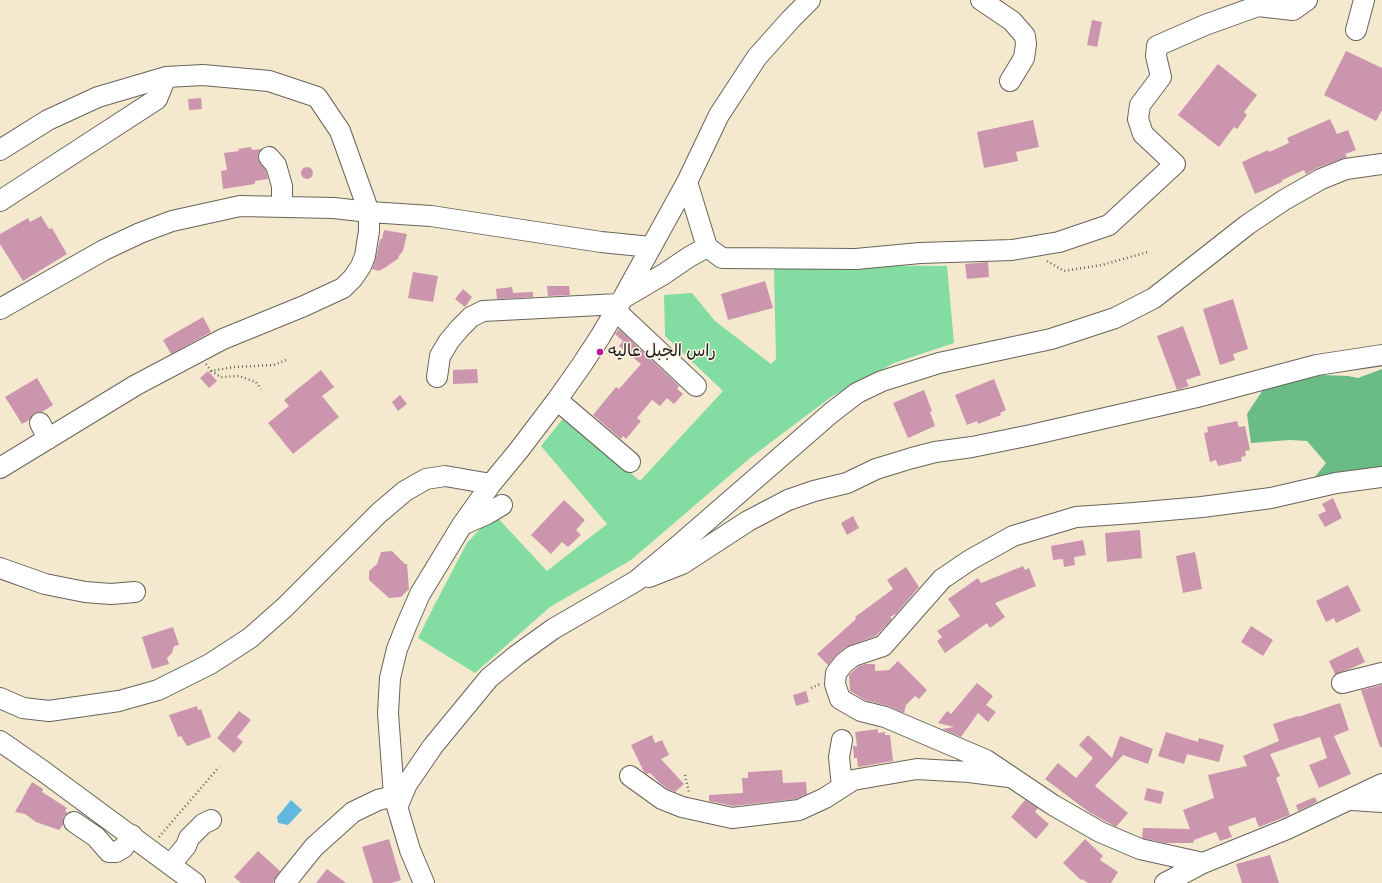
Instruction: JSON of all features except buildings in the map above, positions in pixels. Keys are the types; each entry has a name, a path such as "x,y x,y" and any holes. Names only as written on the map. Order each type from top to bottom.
{"street":[{"path":"424,883 410,850 396,801 388,714 390,678 395,656 406,624 420,594 462,524 491,484 557,400 585,360 619,304 687,182 719,115 757,57 810,0"},
{"path":"981,0 1012,21 1025,36 1026,44 1024,58 1010,81"},
{"path":"687,182 707,248 722,258 856,259 920,253 1012,250 1059,242 1109,225 1175,164 1143,134 1138,119 1140,105 1161,77 1156,56 1157,46 1205,25 1258,6 1293,10 1307,0"},
{"path":"1356,30 1364,0"},
{"path":"0,150 48,120 98,97 166,77 203,75 269,81 317,97 340,131 369,212 369,231 361,266 353,278 343,288 304,306 223,339 44,431 0,468"},
{"path":"0,201 157,99 166,77"},
{"path":"269,157 276,165 282,186 282,207"},
{"path":"636,581 856,393 882,381 939,363 1051,339 1114,318 1154,298 1247,225 1284,200 1321,179 1346,170 1382,164"},
{"path":"0,310 104,250 140,233 172,221 240,206 334,208 431,216 601,242 651,247"},
{"path":"437,377 440,356 449,341 471,317 483,311 619,304 689,256 707,248"},
{"path":"619,304 696,386"},
{"path":"396,801 433,746 489,678 517,655 553,629 636,581 682,564 748,521 788,500 814,491 847,484 876,469 935,452 972,447 1031,435 1197,397 1318,365 1382,355"},
{"path":"557,400 630,462"},
{"path":"0,698 23,708 49,711 120,701 158,690 210,664 250,638 285,607 379,513 405,491 426,479 445,476 491,484"},
{"path":"1203,863 1140,849 1100,832 1053,805 986,760 886,717 861,711 840,699 835,684 836,673 844,663 854,656 882,646 942,578 970,560 1013,536 1076,517 1202,507 1271,498 1336,483 1382,477"},
{"path":"462,524 487,514 502,505"},
{"path":"0,568 45,584 85,592 111,594 135,592"},
{"path":"1342,683 1382,673"},
{"path":"842,740 839,757 842,787"},
{"path":"0,741 150,848 195,883"},
{"path":"630,776 662,799 682,807 732,818 799,810 853,780 917,769 969,772 1013,778"},
{"path":"1165,883 1203,863 1288,829 1382,784"},
{"path":"285,883 314,847 353,812 378,800 396,801"},
{"path":"1348,800 1382,802"},
{"path":"171,864 186,846 189,838 203,824 211,820"},
{"path":"74,822 96,837 109,852 116,852 123,848 132,836"}],"path":[{"path":"1029,247 1051,264 1064,271 1102,265 1148,252"},
{"path":"198,352 211,371 221,377 239,376 256,382 261,389"},
{"path":"211,371 234,367 274,365 286,360"},
{"path":"150,848 219,767"}],"green space":[{"path":"836,265 947,266 954,343 894,363 831,397 750,458 631,560 550,607 475,673 418,638 467,543 494,514 547,571 607,524 541,446 565,416 640,481 723,391 665,336 664,295 692,293 715,321 771,364 776,359 774,269"},
{"path":"1382,369 1382,471 1314,478 1326,463 1307,441 1290,440 1251,443 1247,414 1266,385 1321,375 1358,378"}],"water":[{"path":"291,800 302,810 288,825 278,823 277,817"}],"place":[{"name":"راس الجبل عاليه","path":"600,352"}]}
